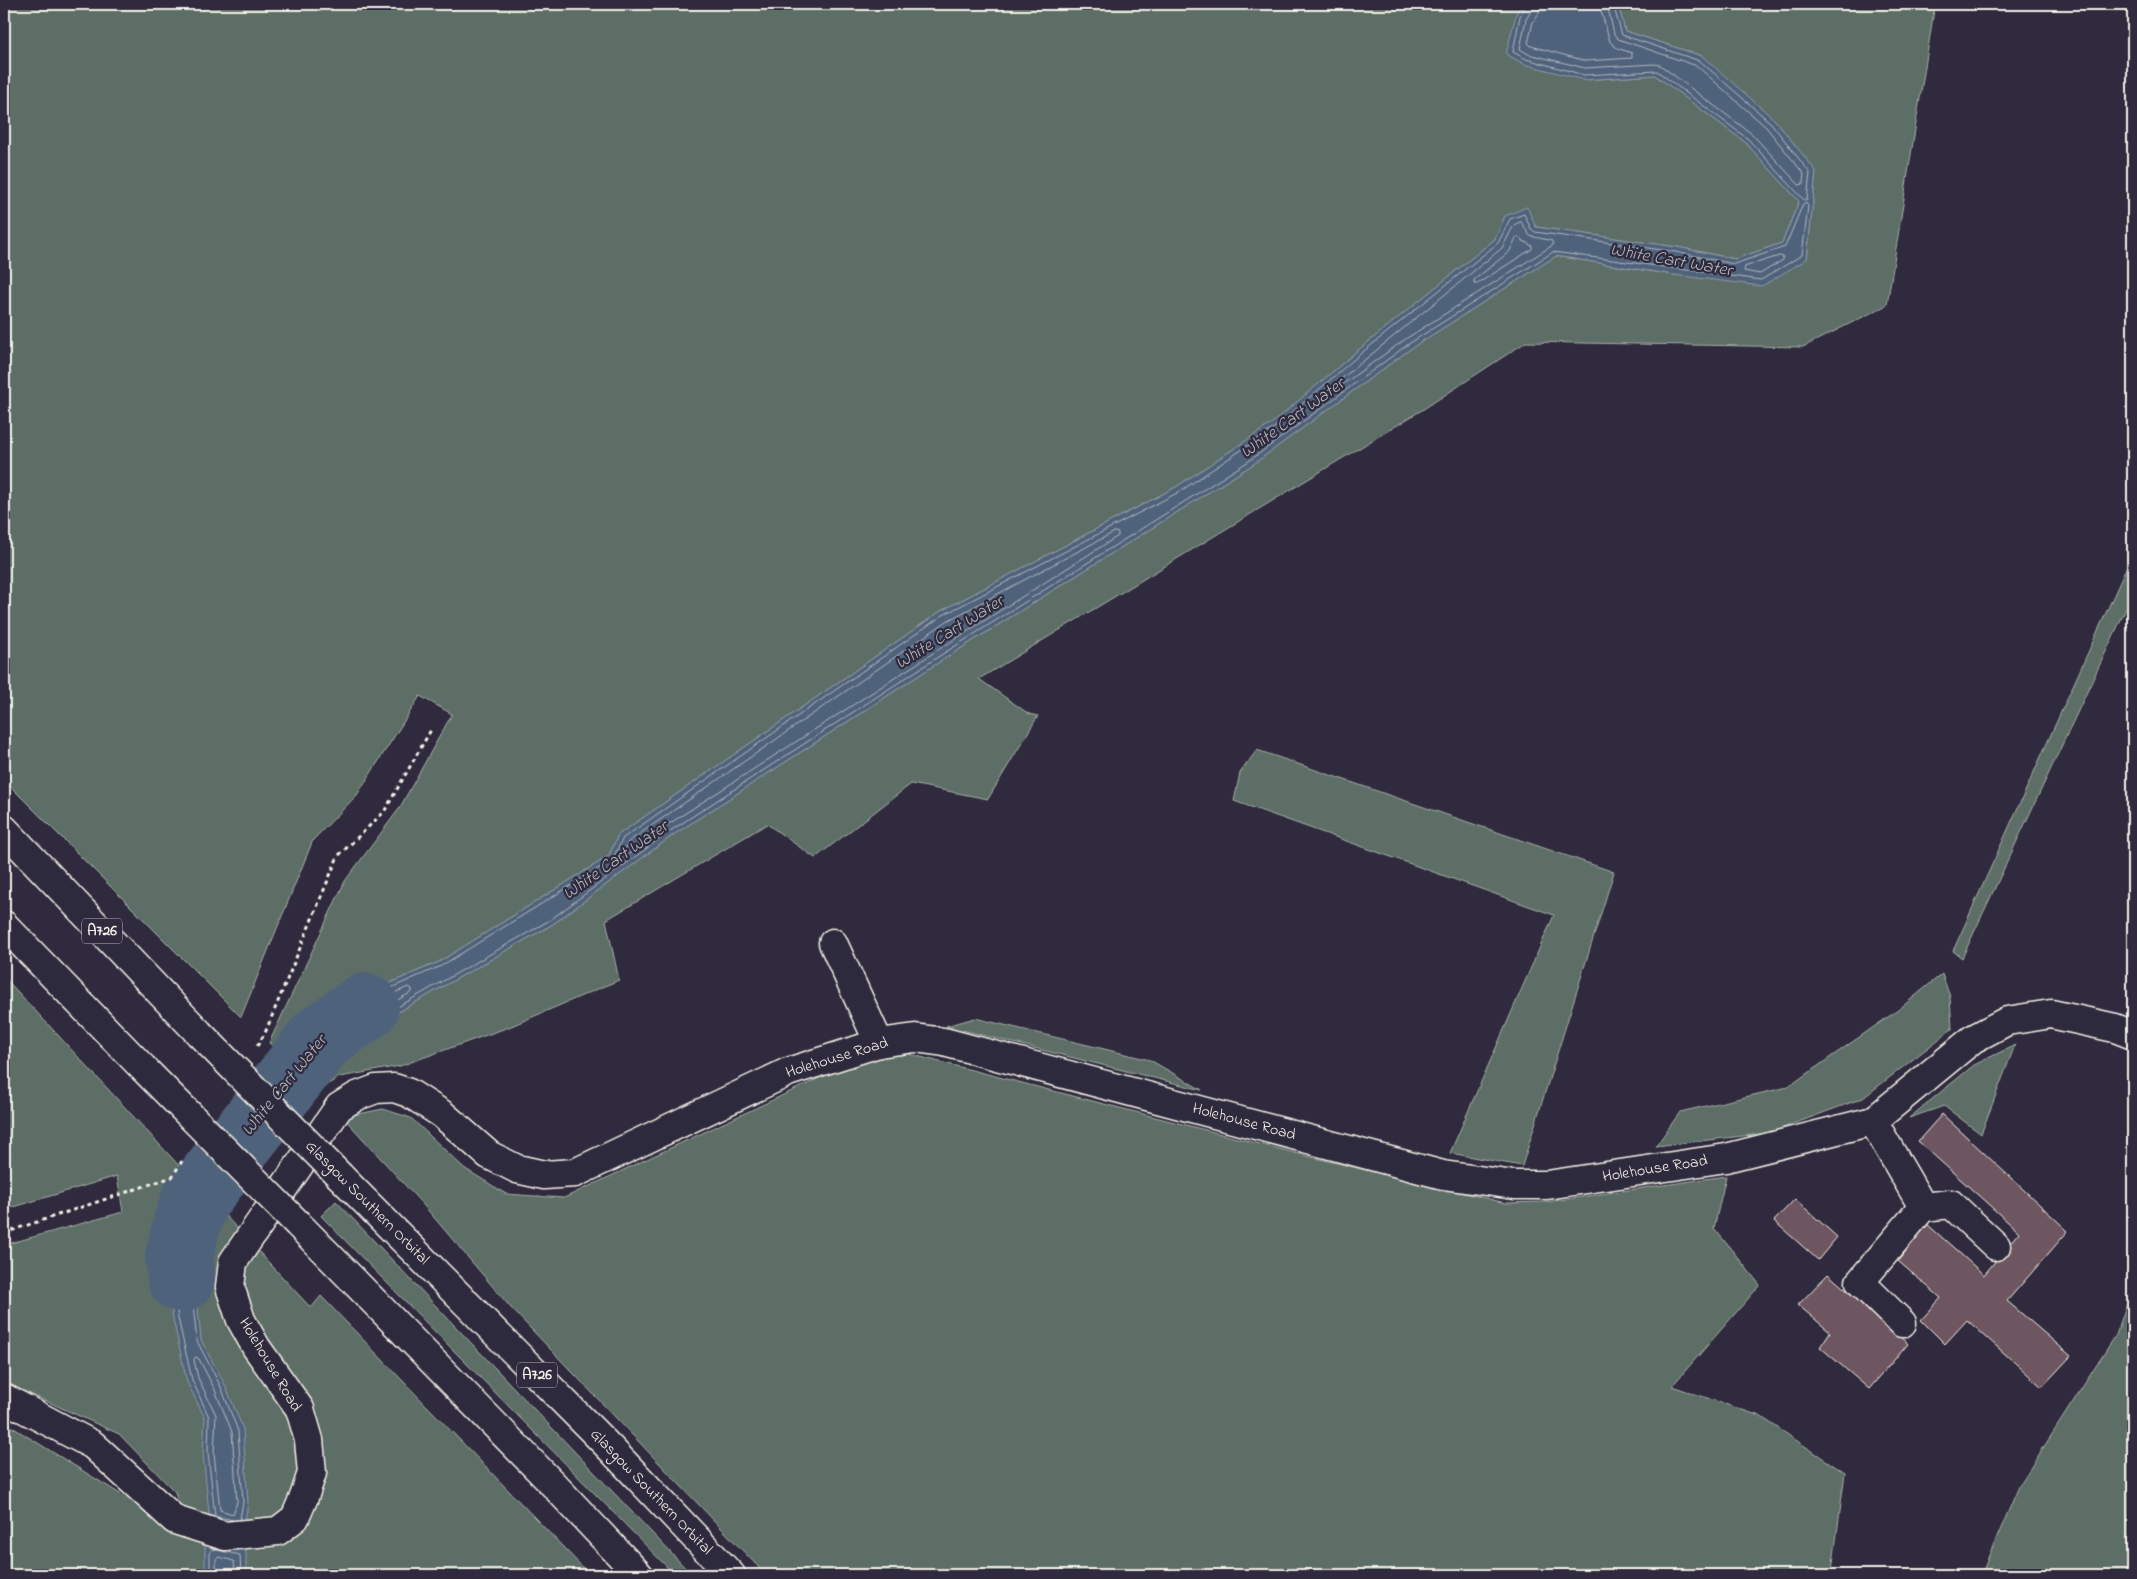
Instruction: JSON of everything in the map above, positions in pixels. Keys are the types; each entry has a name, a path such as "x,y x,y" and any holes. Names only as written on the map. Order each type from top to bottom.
{"main road":[{"name":"Glasgow Southern Orbital","path":"4,829 199,1032 610,1448 731,1575"},
{"path":"4,925 552,1483 639,1575"},
{"path":"833,943 878,1043"},
{"name":"Holehouse Road","path":"4,1398 93,1445 175,1520 225,1536 278,1531 294,1518 312,1473 309,1440 300,1409 256,1347 241,1320 230,1286 233,1262 339,1106 357,1096 376,1089 394,1088 409,1093 442,1114 489,1154 517,1169 544,1175 575,1172 788,1072 878,1043 915,1038 944,1042 1443,1175 1514,1185 1547,1185 1726,1158 1873,1120 1974,1039 2007,1021 2051,1014 2133,1034"},
{"path":"1873,1120 1923,1207"},
{"path":"1902,1323 1860,1282 1923,1207 1951,1204 1996,1246"}],"path":[{"path":"254,1049 265,1033 338,856 384,812 432,728"},
{"path":"4,1233 172,1177 187,1153"}],"green space":[{"path":"4,4 1523,4 1516,14 1584,80 1655,75 1745,142 1799,201 1782,243 1735,259 1677,247 1536,227 1505,216 1495,239 1271,424 1176,487 941,611 618,835 609,856 439,962 311,1017 287,1059 269,1043 345,881 399,809 452,714 420,696 357,795 313,840 241,1017 4,780"},
{"path":"1618,4 1935,4 1887,305 1803,347 1526,342 1422,410 979,679 1029,714 1038,716 988,799 911,784 815,858 767,824 606,920 619,980 509,1027 400,1066 340,1077 318,1090 304,1077 328,1052 553,924 673,835 944,659 1252,465 1413,347 1556,256 1674,275 1807,259 1816,171 1702,56 1625,31"},
{"path":"2133,553 2133,594 1962,958 1953,951"},
{"path":"1257,750 1614,872 1522,1166 1450,1153 1554,915 1234,801 1240,773"},
{"path":"1942,974 1950,997 1952,1029 1863,1098 1769,1133 1656,1146 1680,1112 1788,1087 1898,1010"},
{"path":"4,977 311,1308 321,1296 590,1575 4,1575 4,1422 188,1536 175,1492 119,1434 4,1382 4,1245 123,1212 117,1176 4,1210"},
{"path":"975,1018 1150,1060 1202,1090 946,1026"},
{"path":"2015,1045 1981,1134 1944,1106 1909,1118 1974,1065"},
{"path":"909,1054 1307,1156 1506,1203 1546,1202 1726,1176 1714,1228 1760,1285 1672,1386 1760,1416 1845,1473 1832,1571 1843,1575 766,1575 511,1308 425,1207 343,1117 383,1109 411,1118 464,1168 506,1194 564,1198 860,1059"},
{"path":"336,1201 692,1575 675,1575 321,1216"},
{"path":"2133,1286 2133,1575 1981,1575 2020,1484 2116,1335"}],"water":[{"path":"1523,4 1618,4 1625,31 1702,56 1774,119 1816,171 1807,259 1762,286 1674,275 1556,256 1413,347 1252,465 944,659 673,835 553,924 328,1052 304,1077 287,1059 311,1017 439,962 609,856 618,835 941,611 1176,487 1271,424 1495,239 1505,216 1527,207 1536,227 1677,247 1735,259 1782,243 1799,201 1745,142 1655,75 1584,80 1524,64 1506,54 1516,14"},
{"path":"195,1183 215,1204 204,1221 196,1285 201,1340 225,1385 243,1429 248,1503 244,1527 210,1522 203,1453 205,1418 187,1382 173,1319 164,1257 172,1214"},
{"path":"205,1543 246,1551 246,1575 205,1575"}],"building":[{"path":"1942,1114 2068,1231 2007,1301 2071,1356 2042,1387 1967,1320 1945,1344 1921,1320 1941,1298 1898,1261 1927,1224 1984,1275 2019,1232 1918,1141"},
{"path":"1795,1199 1837,1237 1818,1260 1774,1221"},
{"path":"1828,1274 1908,1344 1869,1389 1820,1347 1830,1332 1798,1305"}],"waterway":[{"name":"White Cart Water","path":"181,1278 179,1258 187,1223 195,1200 322,1037 365,1007"}]}
